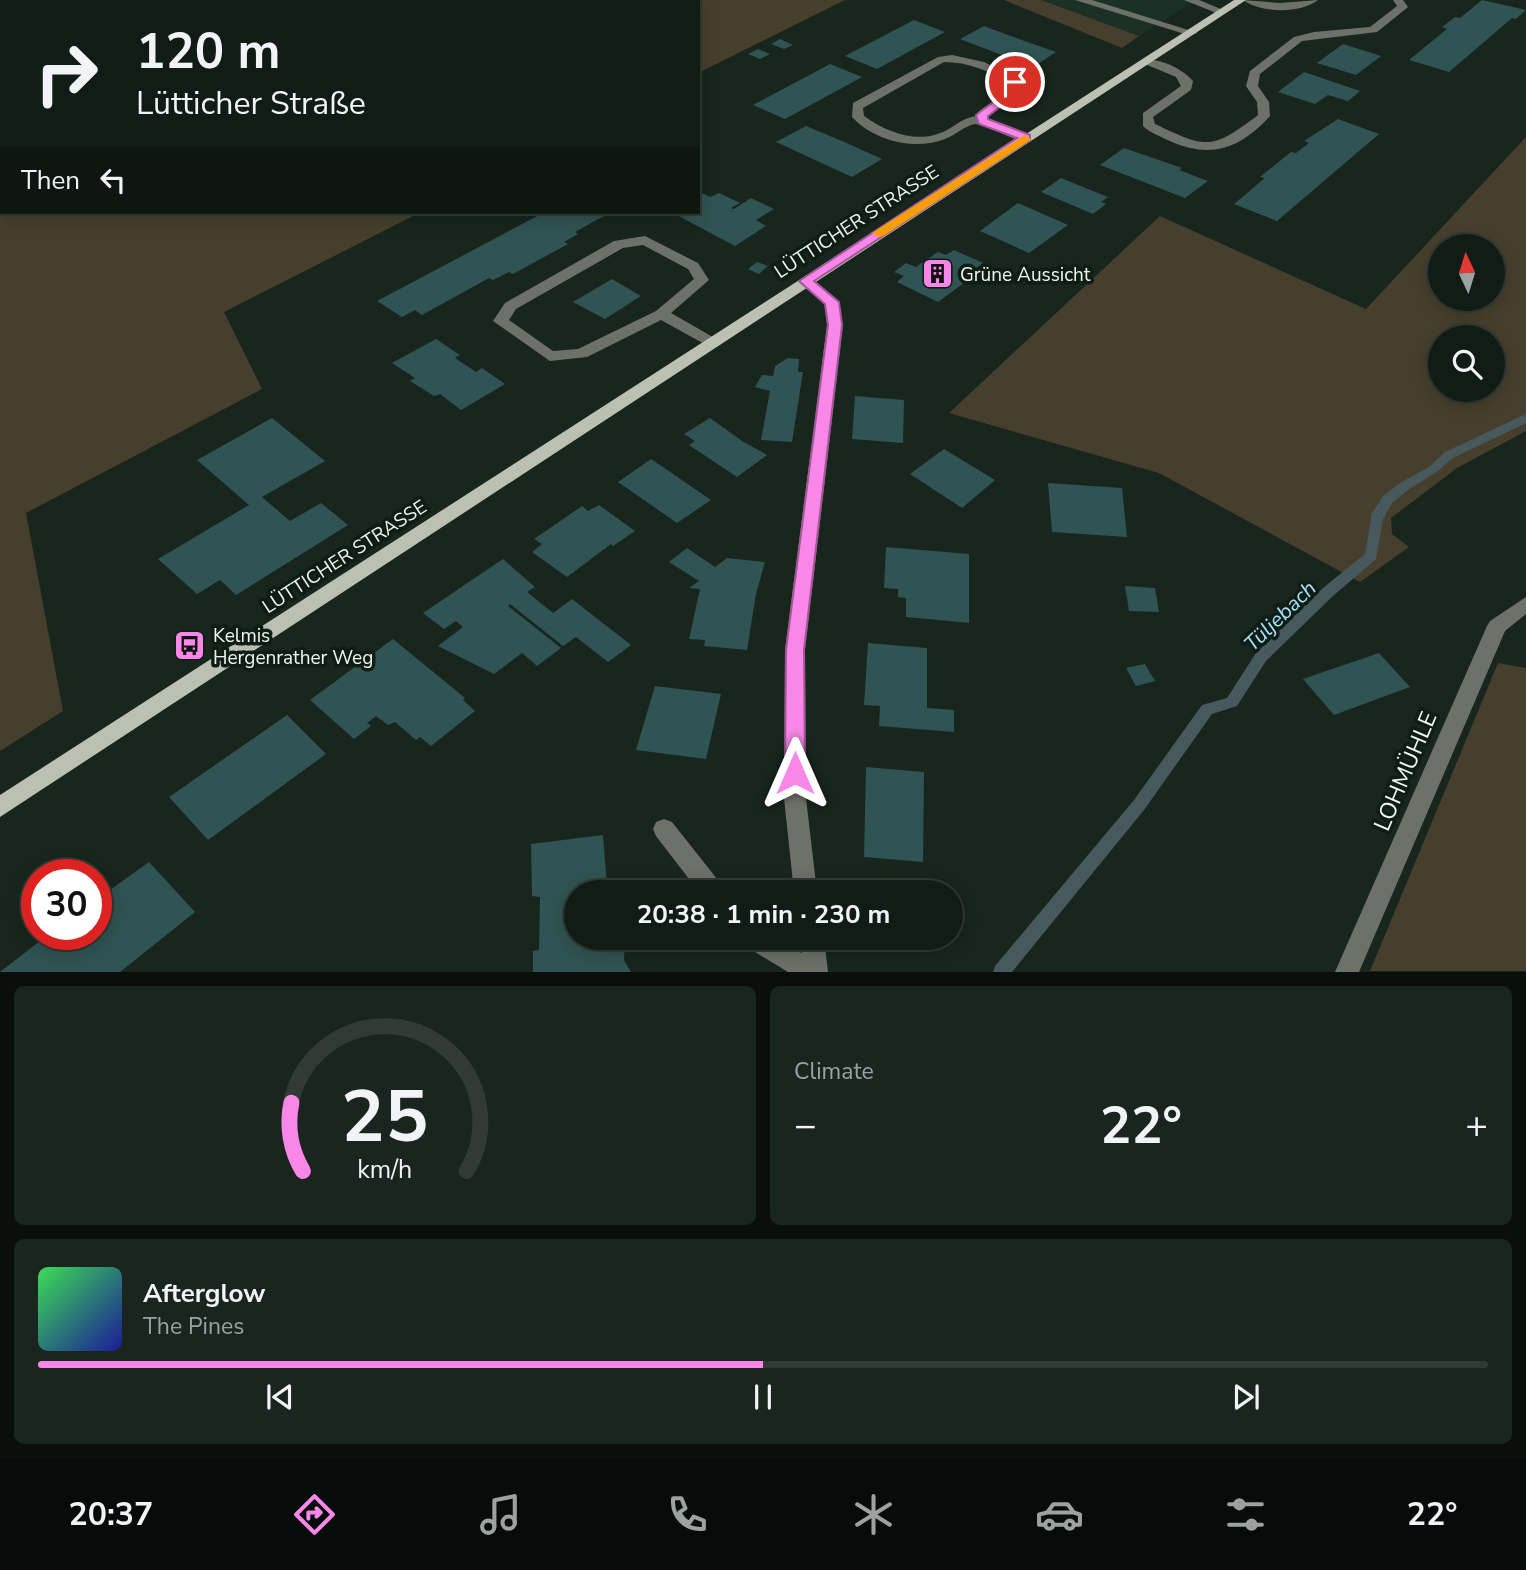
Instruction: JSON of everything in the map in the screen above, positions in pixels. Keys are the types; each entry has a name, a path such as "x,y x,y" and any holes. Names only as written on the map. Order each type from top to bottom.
{"main road":[{"name":"LÜTTICHER STRASSE","path":"0,807 1241,0"}],"street":[{"path":"1080,0 1192,33"},
{"path":"1189,0 1223,12"},
{"path":"1248,0 1274,8 1295,8 1312,0"},
{"path":"1149,62 1180,74 1187,80 1187,87 1147,116 1149,126 1174,138 1203,146 1222,146 1264,116 1262,102 1252,86 1254,73 1298,39 1373,30 1403,8 1398,0"},
{"name":"LÜTTICHER STRASSE","path":"958,58 998,71 1015,82 1013,93 982,115 983,121 968,121 931,140 905,141 873,130 858,117 857,106 942,59 958,58"},
{"path":"983,121 1026,138"},
{"path":"645,240 693,266 702,280 661,314 582,354 550,356 501,321 510,306 619,244 645,240"},
{"path":"805,880 795,798 795,650 835,325 832,302 806,281"},
{"path":"661,314 713,343"},
{"name":"LOHMÜHLE","path":"1347,971 1497,626 1526,604"},
{"path":"664,830 704,880"},
{"path":"775,950 814,971"},
{"path":"813,950 814,971"}],"shaded area":[{"path":"700,0 845,0 700,72"},
{"path":"1004,0 1041,0 1139,36 1122,48"},
{"path":"1041,0 1196,0 1139,36"},
{"path":"1526,137 1526,431 1457,468 1391,518 1392,534 1409,547 1360,582 1159,473 949,413 1160,216 1366,309 1428,242 1428,312 1505,312 1505,234 1436,234"},
{"path":"0,214 417,214 224,312 262,389 26,513 63,711 0,751"},
{"path":"1498,663 1526,668 1526,971 1370,971"}],"building":[{"path":"1482,0 1526,10 1516,19 1512,18 1449,72 1409,60 1447,29 1442,27 1455,17 1460,18"},
{"path":"914,20 945,32 877,69 845,56"},
{"path":"984,26 1056,52 1033,67 960,39"},
{"path":"780,39 793,45 784,49 771,44"},
{"path":"1343,44 1381,56 1356,75 1317,63"},
{"path":"758,49 770,54 760,59 748,54"},
{"path":"830,64 862,77 785,119 753,105"},
{"path":"1304,72 1360,91 1348,101 1328,95 1315,104 1278,92"},
{"path":"1338,119 1379,134 1277,221 1234,204 1265,178 1260,177 1291,152 1296,153 1309,143 1304,141"},
{"path":"806,126 882,159 852,177 776,142"},
{"path":"1124,148 1182,168 1179,170 1208,181 1185,198 1100,165"},
{"path":"1061,178 1108,197 1101,202 1106,204 1093,214 1041,192"},
{"path":"700,192 710,197 719,193 740,203 731,208 734,209 751,198 774,209 756,220 766,226 735,246 675,214 700,214"},
{"path":"1018,203 1068,225 1029,253 980,231"},
{"path":"541,214 607,214 575,232 578,234 564,242 568,244 513,274 509,272 493,280 489,278 422,315 415,310 402,317 377,301"},
{"name":"Grüne Aussicht","path":"954,250 983,263 975,269 980,271 938,302 897,282 904,276 894,272 906,263 916,267 938,252 946,255"},
{"path":"757,262 768,266 759,274 748,269"},
{"path":"612,279 641,296 605,319 573,302"},
{"path":"436,339 460,355 455,358 476,372 482,368 505,384 461,410 440,394 434,396 410,381 415,378 392,363"},
{"path":"788,358 799,359 798,372 803,372 792,442 761,440 770,391 755,387 762,375 773,376 775,366"},
{"path":"855,396 904,400 903,443 852,439"},
{"path":"272,418 325,461 262,497 290,521 321,503 348,525 236,595 220,580 197,594 158,559 249,505 197,460"},
{"path":"710,418 767,455 737,477 689,445 695,441 684,434"},
{"path":"944,449 995,480 962,508 910,474"},
{"path":"651,459 711,500 677,523 618,482"},
{"path":"1048,483 1122,488 1127,537 1052,532"},
{"path":"599,505 635,531 613,546 611,544 567,577 532,552 542,544 534,539 582,506 588,511"},
{"path":"886,547 969,554 969,623 906,617 906,598 898,597 898,589 884,588"},
{"path":"687,548 715,567 727,558 765,562 756,594 747,650 704,646 705,640 689,639 700,589 689,588 699,581 669,562"},
{"path":"503,559 535,587 527,592 553,613 572,599 631,645 608,662 576,637 563,646 510,604 508,606 561,648 537,666 522,653 494,674 438,646 463,627 456,621 444,629 423,613"},
{"path":"1125,586 1155,588 1159,612 1129,611"},
{"path":"393,639 465,698 463,700 475,711 431,746 420,737 416,740 395,722 388,725 376,716 367,723 371,726 354,739 310,700"},
{"path":"868,643 927,648 927,708 954,710 954,732 879,726 880,706 864,705"},
{"path":"1379,653 1410,687 1334,715 1303,679"},
{"path":"1145,664 1155,681 1136,686 1126,668"},
{"path":"655,686 721,694 706,759 636,750"},
{"path":"287,715 326,754 208,840 169,797"},
{"path":"866,767 924,772 923,862 864,857"},
{"path":"603,835 607,880 564,880 564,950 624,950 624,960 631,972 533,972 533,951 539,950 540,897 532,896 531,844"},
{"path":"149,862 195,912 120,972 0,972 28,950 112,950 112,889"}],"waterway":[{"name":"Tüljebach","path":"1001,972 1139,805 1207,709 1232,702 1261,657 1328,592 1371,556 1377,519 1388,499 1442,463 1449,455 1526,418"}],"slow traffic":[{"path":"879,233 1025,139"}],"place":[{"name":"Grüne Aussicht","path":"937,274"},
{"name":"Kelmis Hergenrather Weg","path":"190,646"}],"route":[{"path":"795,773 795,650 835,325 832,302 806,281 1026,138 983,121 982,115 1013,93 1015,82"}]}
